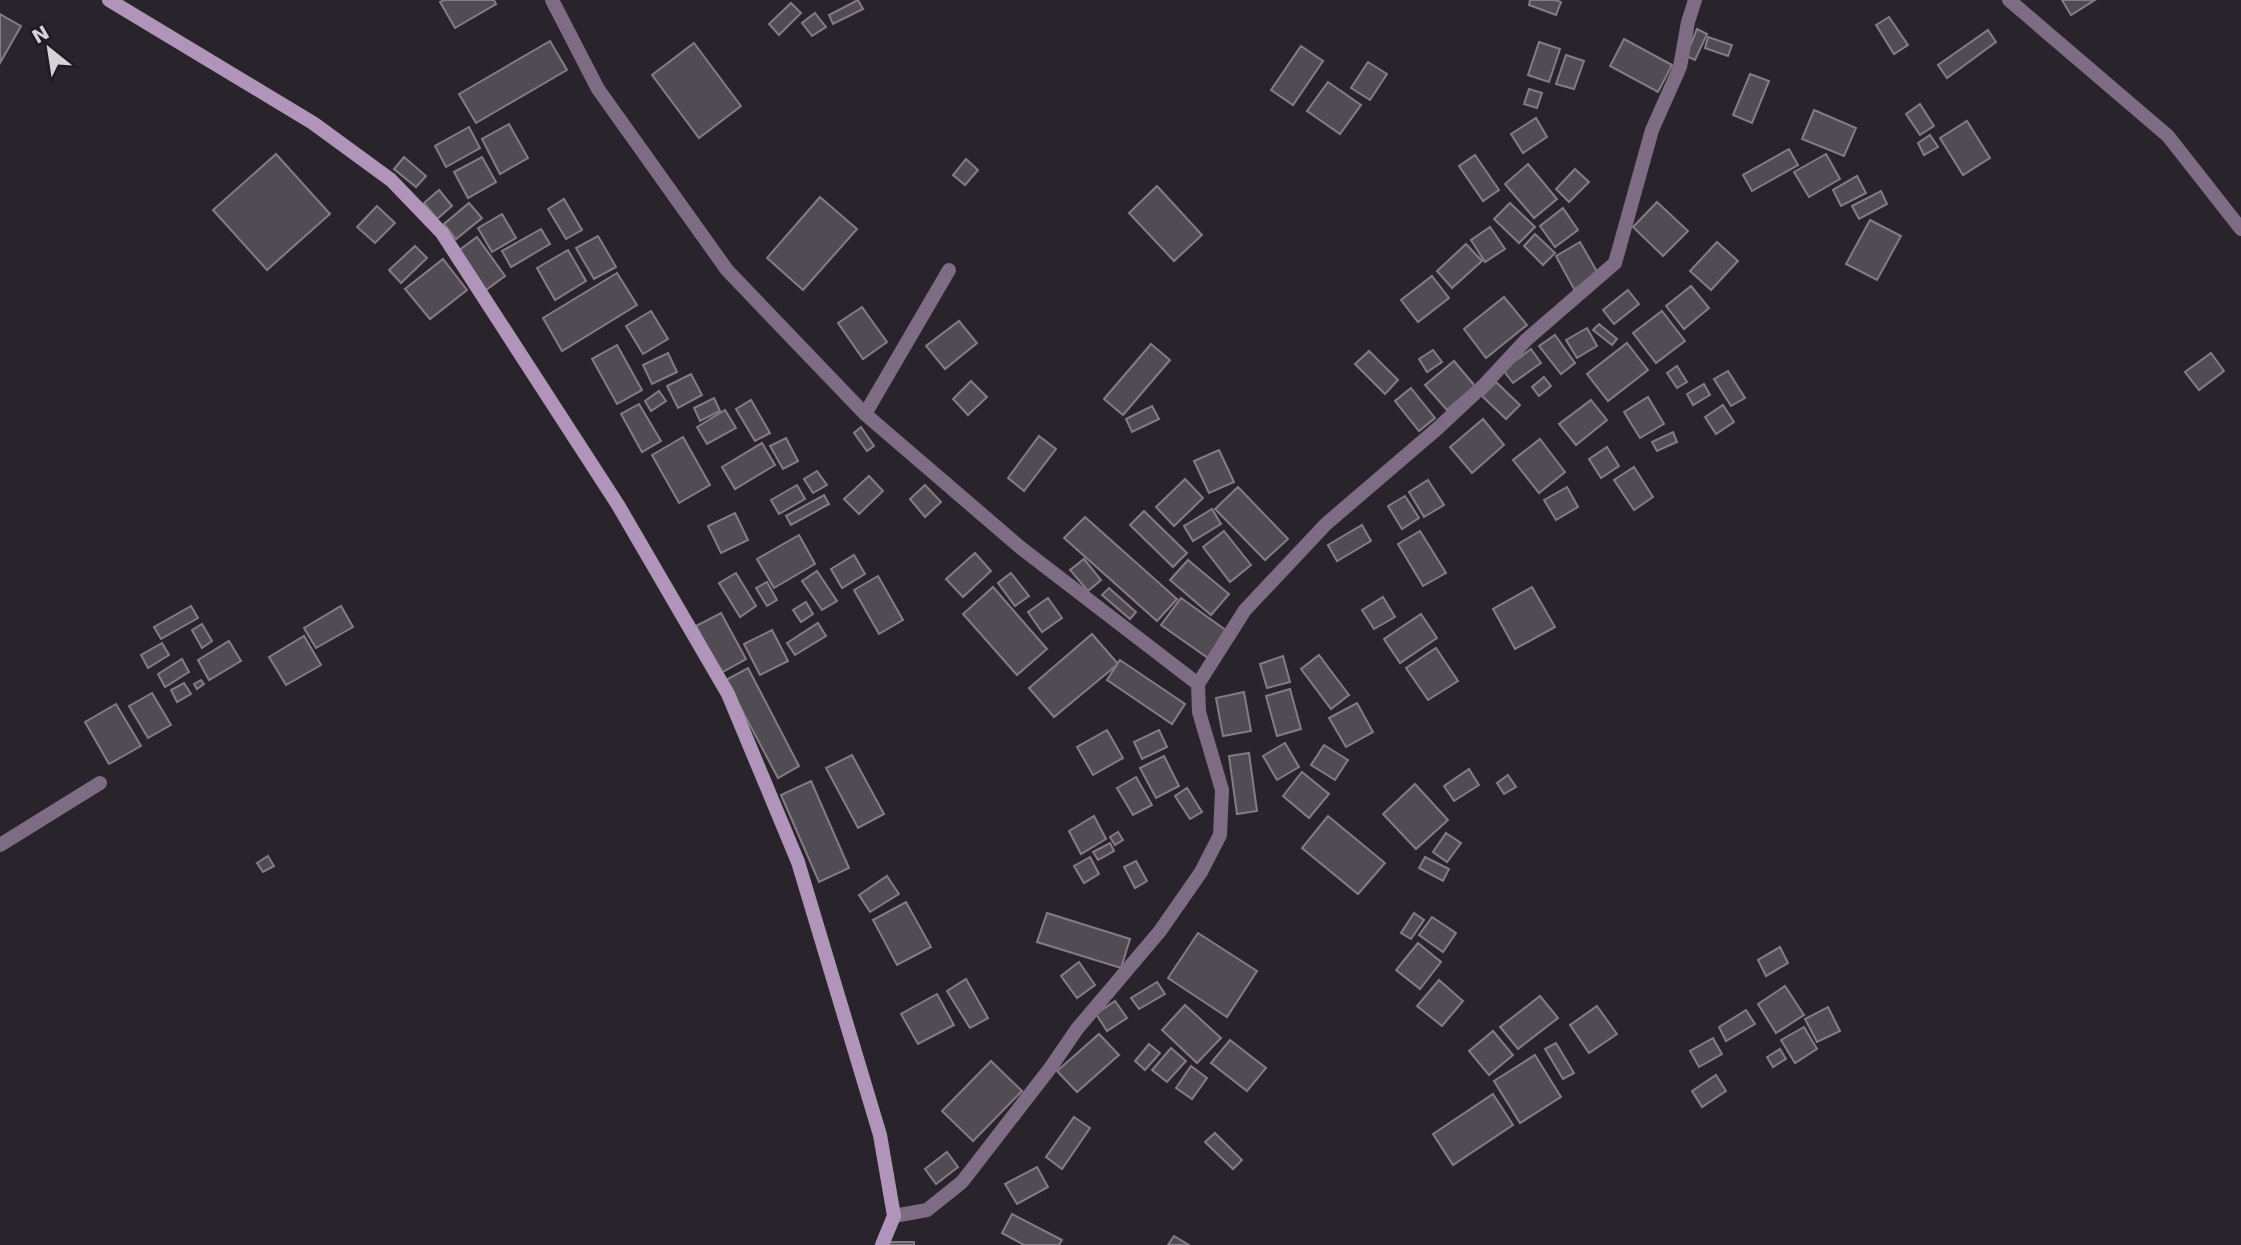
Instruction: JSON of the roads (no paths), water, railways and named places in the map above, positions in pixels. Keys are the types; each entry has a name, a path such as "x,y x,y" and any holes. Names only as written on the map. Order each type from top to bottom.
{"main road":[{"path":"109,0 313,123 391,180 450,244 618,505 728,694 798,862 880,1135 894,1216 882,1245"}],"street":[{"path":"552,0 598,89 727,270 865,414 1021,548 1198,684"},
{"path":"894,1216 927,1210 962,1182 1077,1029 1160,931 1201,872 1220,835 1222,790 1199,712 1198,684 1245,610 1326,524 1438,428 1485,384 1526,340 1615,263 1652,130 1679,67 1695,0"},
{"path":"2009,0 2168,136 2241,229"},
{"path":"865,414 949,270"},
{"path":"0,845 100,783"}]}
